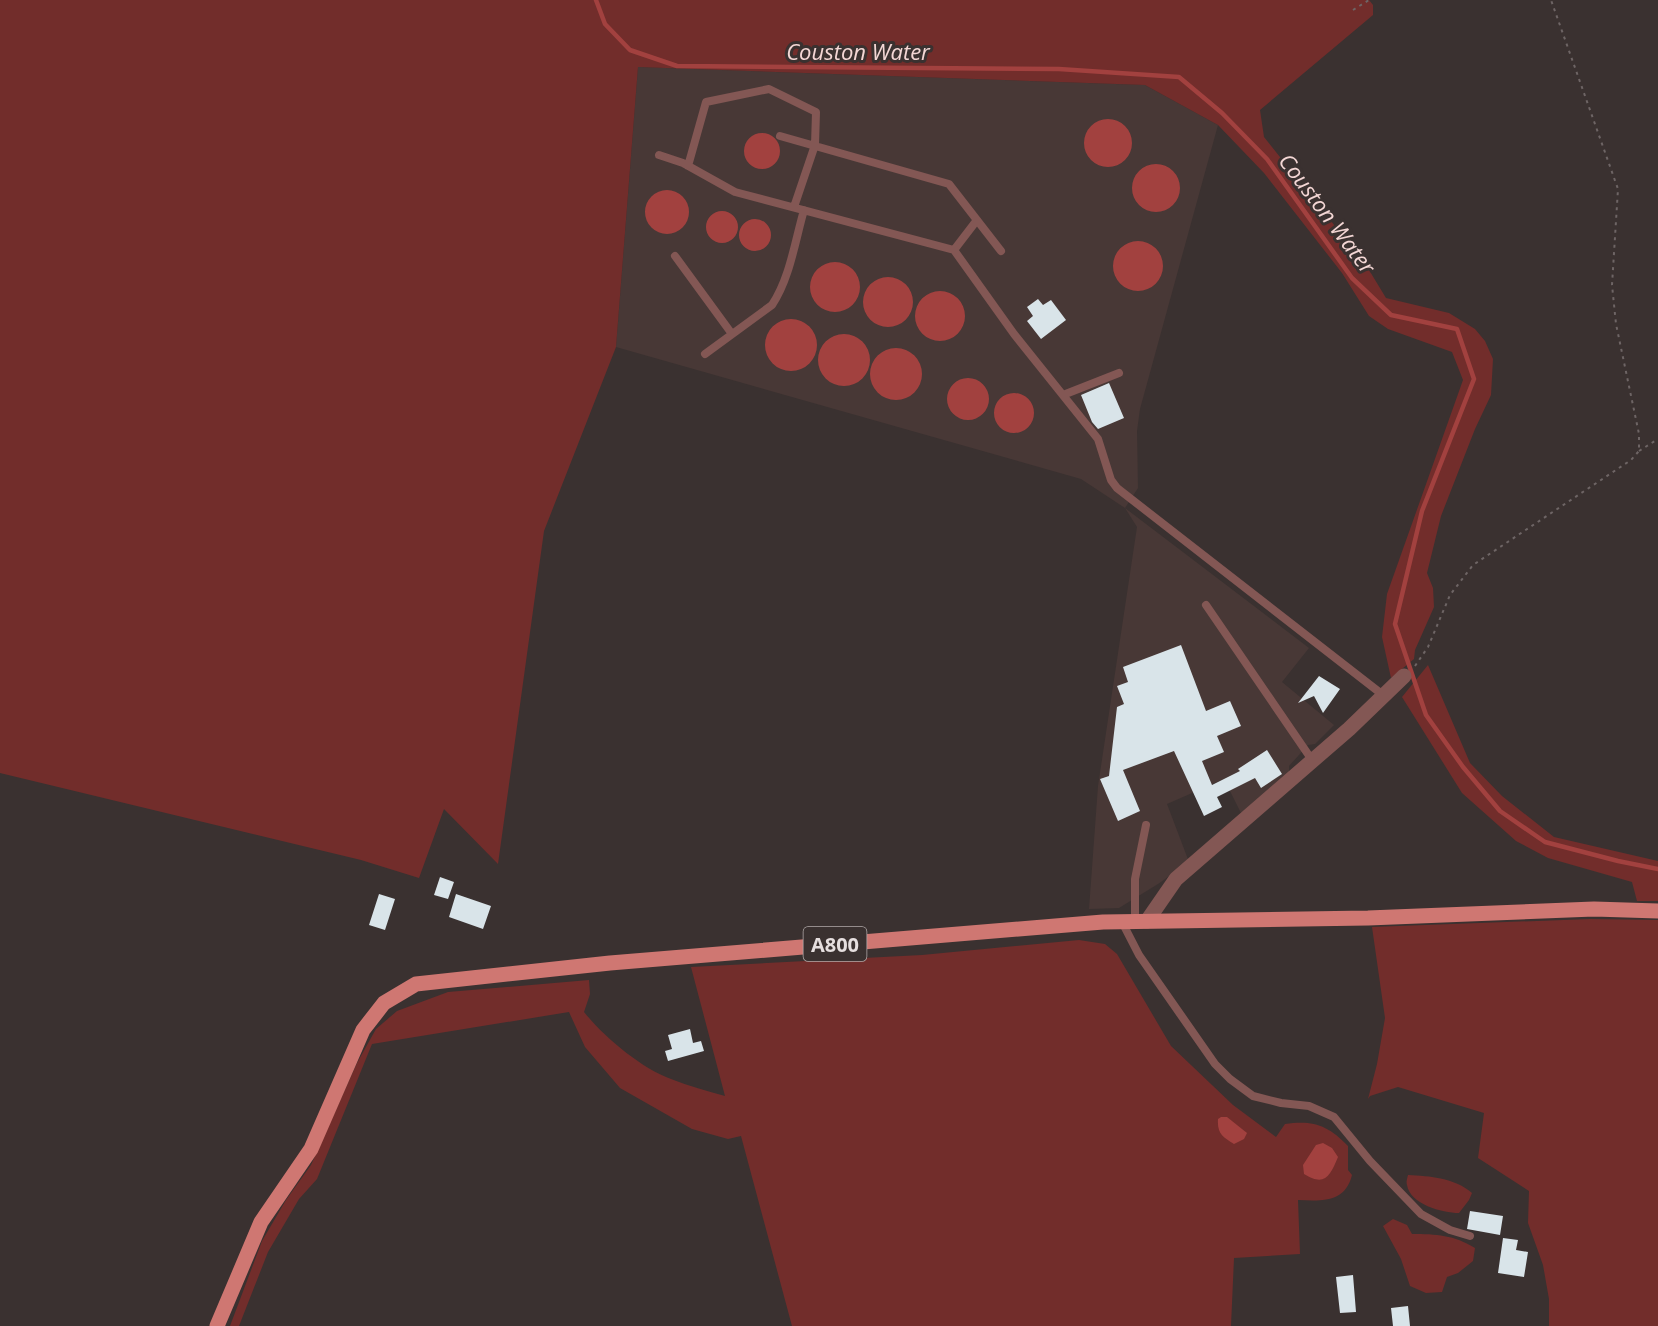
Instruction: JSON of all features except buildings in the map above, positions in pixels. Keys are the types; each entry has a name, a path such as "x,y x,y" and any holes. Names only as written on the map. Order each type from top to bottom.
{"main road":[{"name":"A800","path":"217,1326 261,1222 311,1149 363,1030 384,1003 416,984 622,962 1135,921 1368,918 1594,909 1658,911"}],"street":[{"path":"1135,921 1176,879 1349,729 1404,676"}],"lane":[{"path":"688,166 706,102 769,89 816,112 815,145 794,207"},
{"path":"780,136 949,184 1001,251"},
{"path":"659,155 688,166 735,192 954,250 1014,334 1098,439 1111,480 1117,488 1383,695"},
{"path":"705,354 772,305 778,295 804,210"},
{"path":"954,250 977,220"},
{"path":"675,256 732,334"},
{"path":"1063,395 1119,373"},
{"path":"1206,605 1312,760"},
{"path":"1146,825 1135,879 1135,921 1139,955 1215,1064 1230,1079 1253,1096 1281,1103 1309,1106 1334,1117 1370,1161 1420,1215 1450,1230 1470,1236"}],"path":[{"path":"1353,10 1369,0"},
{"path":"1551,0 1618,189 1612,285 1616,324 1639,434 1639,451"},
{"path":"1418,662 1428,647 1450,595 1473,564 1631,460 1639,451 1658,439"}],"shaded area":[{"path":"0,0 1369,0 1373,5 1373,15 1260,110 1264,137 1366,265 1386,298 1449,313 1475,329 1485,341 1493,359 1491,395 1475,429 1441,516 1427,573 1433,588 1434,607 1415,650 1414,659 1391,678 1382,637 1387,594 1463,380 1452,352 1388,329 1369,316 1342,273 1264,173 1218,125 1145,85 638,67 616,347 544,531 498,864 444,809 419,878 361,860 0,773"},
{"path":"638,67 1145,85 1218,125 1140,409 1137,431 1138,488 1125,508 1081,479 616,347"},
{"path":"1103,119 1113,119 1128,129 1132,143 1128,157 1122,163 1113,167 1103,167 1088,157 1084,148 1084,138 1094,123"},
{"path":"762,133 775,138 780,151 775,164 762,169 749,164 744,151 749,138"},
{"path":"1151,164 1161,164 1176,174 1180,188 1179,197 1170,208 1161,212 1151,212 1136,202 1132,193 1132,183 1142,168"},
{"path":"667,190 676,191 683,196 688,203 688,221 683,228 676,233 667,234 658,233 651,228 646,221 645,212 646,203 651,196 658,191"},
{"path":"722,211 734,215 738,227 734,239 722,243 710,239 706,227 710,215"},
{"path":"755,219 767,223 771,235 767,247 755,251 743,247 739,235 743,223"},
{"path":"1138,241 1152,245 1159,252 1163,266 1159,280 1152,287 1138,291 1124,287 1117,280 1113,266 1117,252 1124,245"},
{"path":"830,262 840,262 853,269 860,282 860,292 853,305 840,312 830,312 821,308 814,301 810,292 810,282 814,273 821,266"},
{"path":"883,277 893,277 906,284 913,297 913,307 906,320 893,327 883,327 874,323 867,316 863,307 863,297 867,288 874,281"},
{"path":"940,291 958,298 965,316 958,334 940,341 922,334 915,316 922,298"},
{"path":"791,319 801,321 809,327 815,335 817,345 815,355 809,363 801,369 791,371 781,369 773,363 767,355 765,345 767,335 773,327 781,321"},
{"path":"844,334 858,338 866,346 870,360 866,374 858,382 844,386 830,382 822,374 818,360 822,346 830,338"},
{"path":"891,348 901,348 911,352 918,359 922,374 918,389 911,396 901,400 891,400 881,396 874,389 870,379 870,369 874,359 881,352"},
{"path":"968,378 983,384 989,399 983,414 968,420 953,414 947,399 953,384"},
{"path":"1014,393 1022,394 1028,399 1033,405 1033,421 1028,427 1022,432 1014,433 1006,432 1000,427 995,421 994,413 995,405 1000,399 1006,394"},
{"path":"1125,508 1309,648 1282,682 1334,725 1315,744 1308,745 1289,766 1289,775 1241,813 1224,779 1167,804 1189,862 1119,908 1089,909 1098,786 1137,527"},
{"path":"1428,665 1470,763 1502,796 1554,837 1658,861 1658,901 1637,901 1632,882 1548,858 1516,841 1462,793 1402,697"},
{"path":"1590,919 1658,920 1658,1326 1549,1326 1549,1299 1543,1265 1528,1223 1529,1191 1478,1158 1484,1113 1398,1087 1370,1096 1368,1099 1385,1018 1372,927"},
{"path":"1079,940 1105,944 1117,954 1171,1046 1233,1105 1276,1137 1285,1124 1312,1124 1334,1133 1348,1146 1348,1170 1352,1175 1344,1191 1324,1200 1298,1200 1300,1254 1234,1258 1231,1326 792,1326 741,1136 728,1139 692,1129 620,1088 585,1047 569,1012 372,1044 317,1179 299,1199 268,1252 239,1326 230,1326 262,1241 286,1200 311,1165 357,1063 376,1029 397,1011 448,992 589,980 590,994 584,1012 612,1041 659,1074 725,1096 691,967 922,955"},
{"path":"1227,1117 1247,1133 1244,1139 1234,1144 1224,1137 1219,1128 1218,1119"},
{"path":"1323,1143 1332,1148 1338,1157 1326,1178 1317,1180 1304,1174 1303,1165 1316,1145"},
{"path":"1408,1175 1450,1181 1472,1193 1459,1213 1436,1209 1420,1202 1409,1192"},
{"path":"1393,1219 1407,1225 1412,1234 1445,1236 1460,1240 1475,1248 1473,1261 1458,1273 1447,1277 1442,1292 1426,1293 1410,1286 1401,1259 1383,1226"}],"waterway":[{"name":"Couston Water","path":"596,0 605,24 630,50 677,66 1059,69 1179,77 1222,113 1267,159 1352,278 1391,315 1457,329 1474,379 1422,511 1395,624 1426,715 1463,767 1500,811 1545,842 1658,869"}]}
